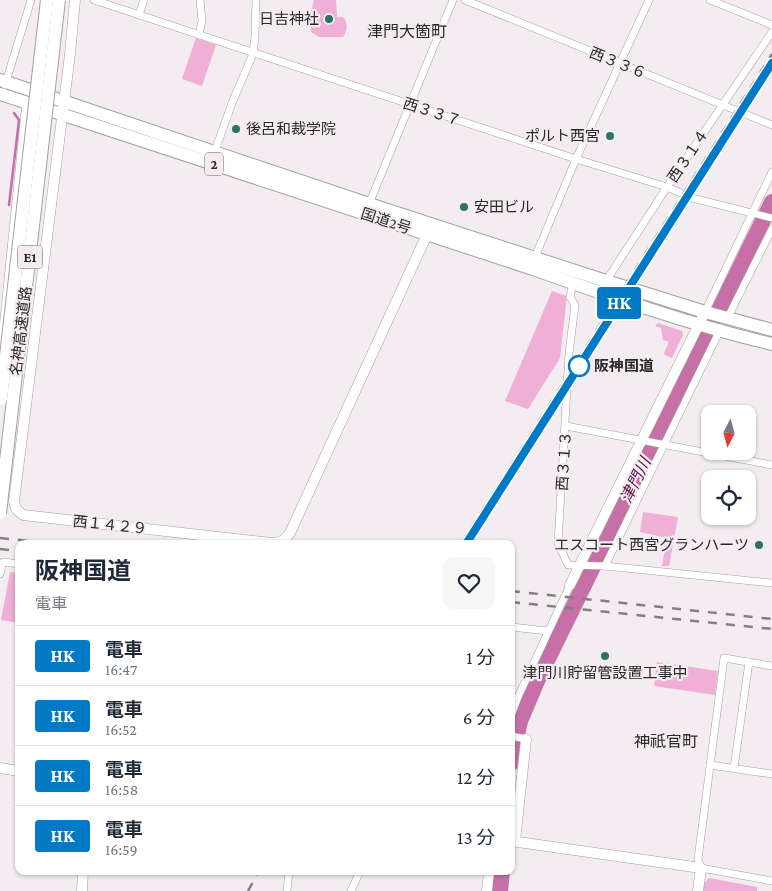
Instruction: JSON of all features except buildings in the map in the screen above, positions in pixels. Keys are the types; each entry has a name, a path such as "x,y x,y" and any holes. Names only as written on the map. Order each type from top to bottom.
{"highway":[{"name":"名神高速道路","path":"0,405 47,0"},
{"name":"名神高速道路","path":"0,513 60,0"},
{"name":"国道2号","path":"3,81 370,204 430,229 573,283 704,319 725,318 772,330"},
{"name":"国道2号","path":"1,94 430,229 535,257 606,280 704,319 719,330 772,344"}],"street":[{"path":"1,94 3,81 31,0"},
{"name":"西１４２９","path":"75,0 70,54 14,501 16,509 22,516 249,540"},
{"name":"西３３７","path":"94,0 576,160 666,187 692,198 772,218"},
{"path":"139,15 144,0"},
{"path":"199,36 202,21 200,0"},
{"path":"215,151 232,103 253,54 256,0"},
{"path":"370,204 452,0"},
{"name":"西３３６","path":"465,0 772,125"},
{"path":"535,257 576,160 649,0"},
{"path":"710,0 772,25"},
{"name":"西３１４","path":"606,280 666,187 772,32"},
{"path":"0,356 2,314 26,102"},
{"path":"515,707 570,585 584,566 755,213 772,172"},
{"name":"西１４２９","path":"284,540 290,533 430,229"},
{"path":"604,566 719,330 772,229"},
{"name":"西３１３","path":"573,283 570,298 575,305 569,353 558,543 568,565 584,566"},
{"path":"2,314 36,317"},
{"path":"566,426 664,443 772,465"},
{"path":"0,574 3,562 15,564"},
{"path":"584,566 604,566 772,583"},
{"path":"515,627 548,631"},
{"path":"698,891 701,868 698,859 724,658 772,666"},
{"path":"734,768 749,662"},
{"path":"515,737 526,739 515,825"},
{"path":"710,765 772,774"},
{"path":"0,768 15,770"},
{"path":"515,841 701,868 772,881"},
{"path":"82,891 83,875"},
{"path":"287,891 289,875"},
{"path":"351,891 358,875"},
{"path":"487,891 489,875"}],"shaded area":[{"name":"日吉神社","path":"314,0 336,0 337,17 343,17 347,24 343,37 319,37 311,32 311,12"},
{"path":"196,38 216,45 202,86 182,79"},
{"path":"552,291 567,296 560,358 528,409 505,401"},
{"path":"658,323 682,331 683,335 672,358 664,353 669,342 663,340 661,328 655,326"},
{"path":"643,512 678,517 669,566 662,566 667,538 640,532"},
{"path":"10,572 15,573 15,622 1,620"},
{"path":"657,662 718,671 715,695 654,686"},
{"path":"709,878 757,887 757,891 703,891 704,883"}],"waterway":[{"path":"9,205 19,120 14,113"},
{"name":"津門川","path":"515,744 520,721 537,681 772,202"},
{"name":"津門川","path":"500,891 502,875"}],"railway":[{"path":"464,540 772,54"},
{"path":"0,538 19,540"},
{"path":"0,549 15,551"},
{"path":"515,591 772,619"},
{"path":"515,602 772,629"},
{"path":"248,891 257,875"}],"train":[{"name":"HK","path":"469,540 772,63"}],"place":[{"name":"日吉神社","path":"329,19"},
{"name":"後呂和裁学院","path":"236,129"},
{"name":"ポルト西宮","path":"610,136"},
{"name":"安田ビル","path":"464,207"},
{"name":"阪神国道","path":"579,366"},
{"name":"エスコート西宮グランハーツ","path":"759,545"},
{"name":"津門川貯留管設置工事中","path":"605,656"}],"district":[{"name":"津門大箇町","path":"407,31"},
{"name":"神祇官町","path":"666,741"}]}
